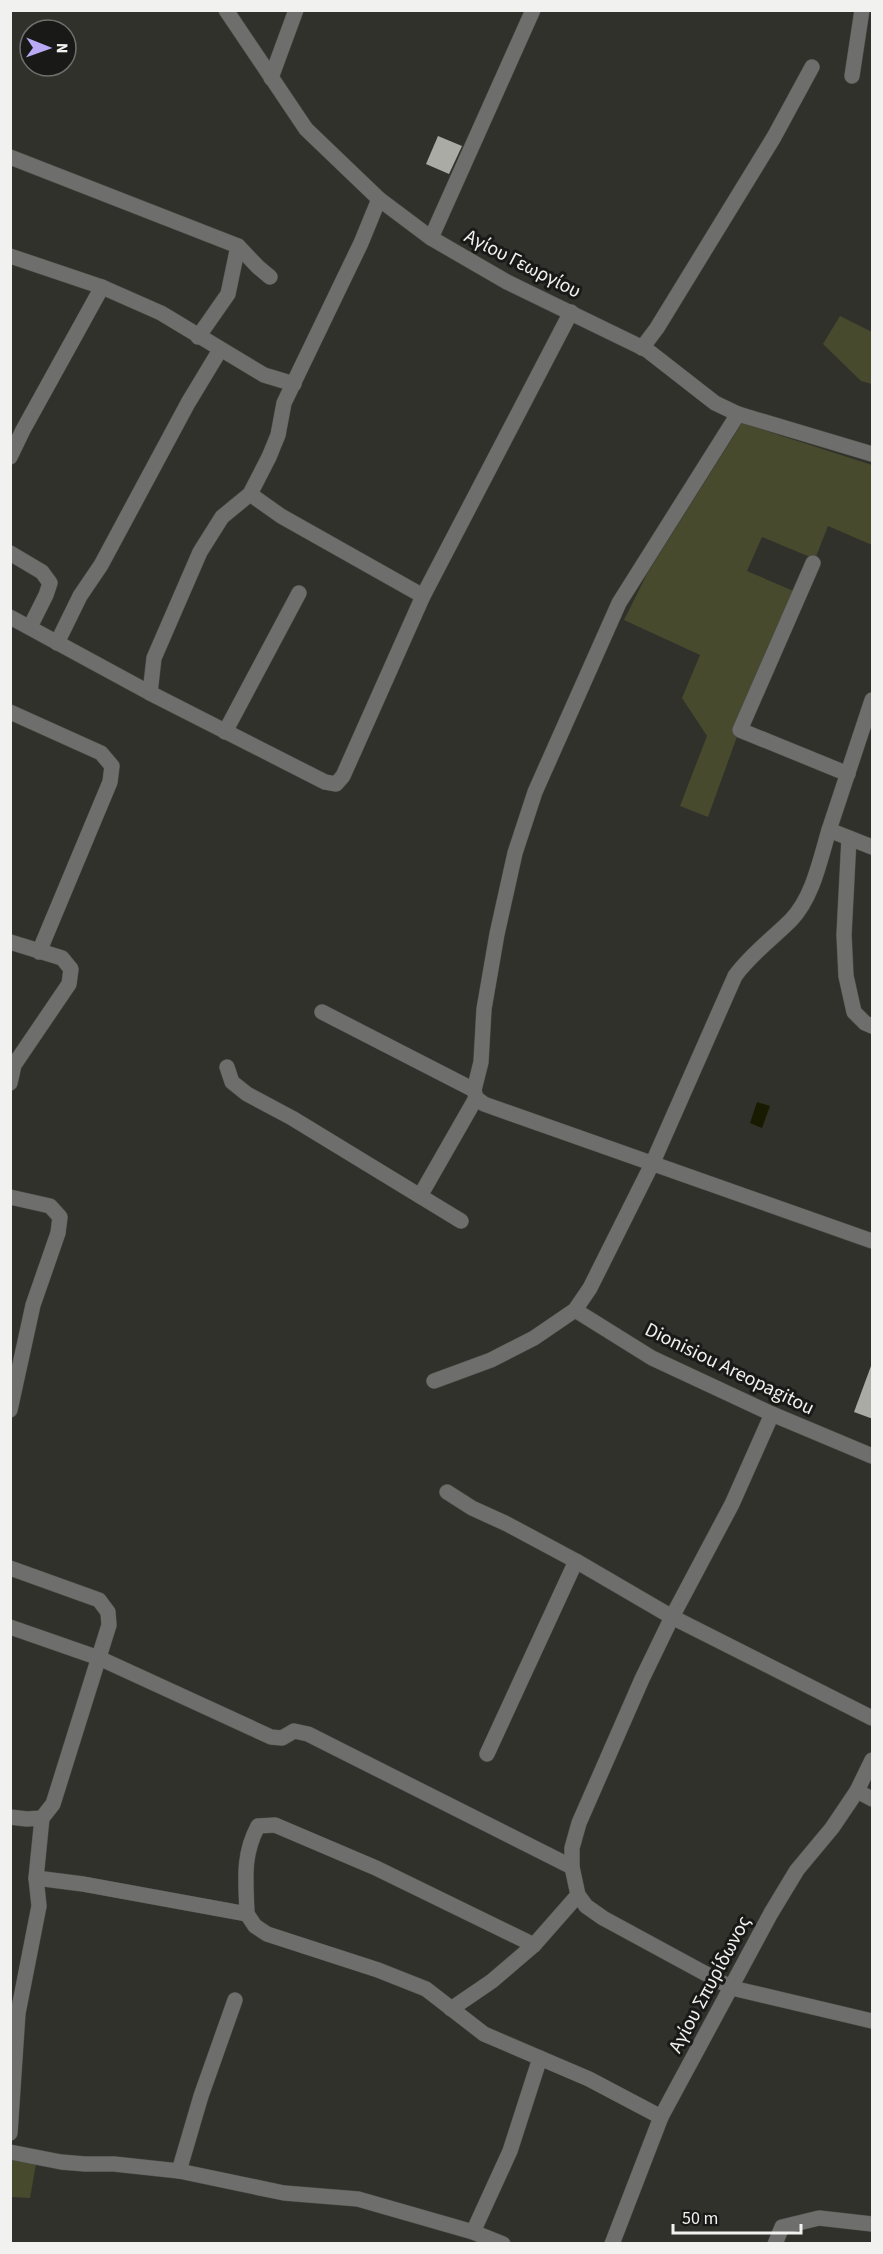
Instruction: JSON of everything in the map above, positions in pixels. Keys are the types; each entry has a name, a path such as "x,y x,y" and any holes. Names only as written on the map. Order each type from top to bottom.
{"street":[{"name":"Αγίου Γεωργίου","path":"226,10 306,129 379,199 431,238 507,282 642,348 715,403 738,414 873,454"},
{"path":"271,78 296,10"},
{"path":"431,238 533,10"},
{"path":"852,76 862,10"},
{"path":"642,348 657,328 774,137 812,67"},
{"path":"10,158 238,246 270,277"},
{"path":"150,693 154,658 200,552 222,517 250,494 278,435 284,403 361,243 379,199"},
{"path":"198,337 228,294 238,246"},
{"path":"10,256 102,287 161,314 264,375 294,384"},
{"path":"10,457 102,287"},
{"path":"10,618 225,732 325,782 336,784 343,776 423,596 571,312"},
{"path":"57,643 80,596 101,565 188,403 220,350"},
{"path":"420,1196 475,1094 481,1062 484,1009 497,934 515,853 535,792 619,603 738,414"},
{"path":"250,494 281,516 423,596"},
{"path":"12,556 42,572 50,583 30,627"},
{"path":"813,563 740,730 848,774"},
{"path":"225,732 299,593"},
{"path":"434,1381 491,1360 534,1338 575,1310 590,1288 653,1162 735,976 747,960 792,919 804,901 814,879 873,700"},
{"path":"10,712 101,753 112,766 110,782 39,952"},
{"path":"857,745 873,751"},
{"path":"829,830 873,847"},
{"path":"849,838 844,935 846,976 854,1012 865,1023 873,1026"},
{"path":"10,942 62,958 71,969 69,984 14,1065 10,1083"},
{"path":"322,1012 475,1094 484,1104 873,1241"},
{"path":"227,1067 232,1082 247,1095 292,1118 461,1221"},
{"path":"10,1197 50,1206 60,1217 58,1233 33,1305 10,1410"},
{"name":"Dionisiou Areopagitou","path":"575,1310 652,1358 772,1414 873,1456"},
{"path":"772,1414 732,1504 672,1617 579,1823 572,1848 572,1868 578,1895 586,1906 603,1918 732,1988 873,2021"},
{"path":"447,1492 472,1508 576,1561 672,1617 873,1718"},
{"path":"487,1754 576,1561"},
{"path":"10,1568 99,1600 108,1612 110,1625 53,1804 42,1818 36,1878 39,1906 18,2013 10,2133"},
{"path":"10,1627 99,1658 271,1737 282,1738 294,1731 308,1734 572,1868"},
{"name":"Αγίου Σπυρίδωνος","path":"612,2244 661,2117 771,1913 798,1870 832,1828 857,1791 873,1760"},
{"path":"857,1791 873,1799"},
{"path":"10,1817 42,1818"},
{"path":"534,1945 376,1868 275,1825 258,1826 250,1842 245,1864 247,1914 255,1926 267,1934 378,1970 426,1989 484,2034 589,2079 661,2117"},
{"path":"36,1878 83,1884 247,1914"},
{"path":"451,2008 492,1981 534,1945 578,1895"},
{"path":"179,2170 201,2096 235,2000"},
{"path":"473,2232 510,2151 540,2058"},
{"path":"10,2151 61,2162 179,2170 284,2193 358,2199 473,2232 503,2244"},
{"path":"775,2244 782,2227 819,2218 873,2224"}],"shaded area":[{"path":"840,316 872,332 872,384 861,381 823,344"},
{"path":"742,423 872,465 872,545 828,526 815,559 762,537 747,571 798,593 760,673 708,817 680,806 707,736 682,698 700,655 624,620 648,572"},
{"path":"757,1102 770,1106 762,1128 750,1123"},
{"path":"11,2159 36,2164 30,2198 11,2197"}],"building":[{"path":"438,136 462,146 449,174 426,164"},
{"path":"871,1366 873,1366 873,1419 854,1412"}]}
